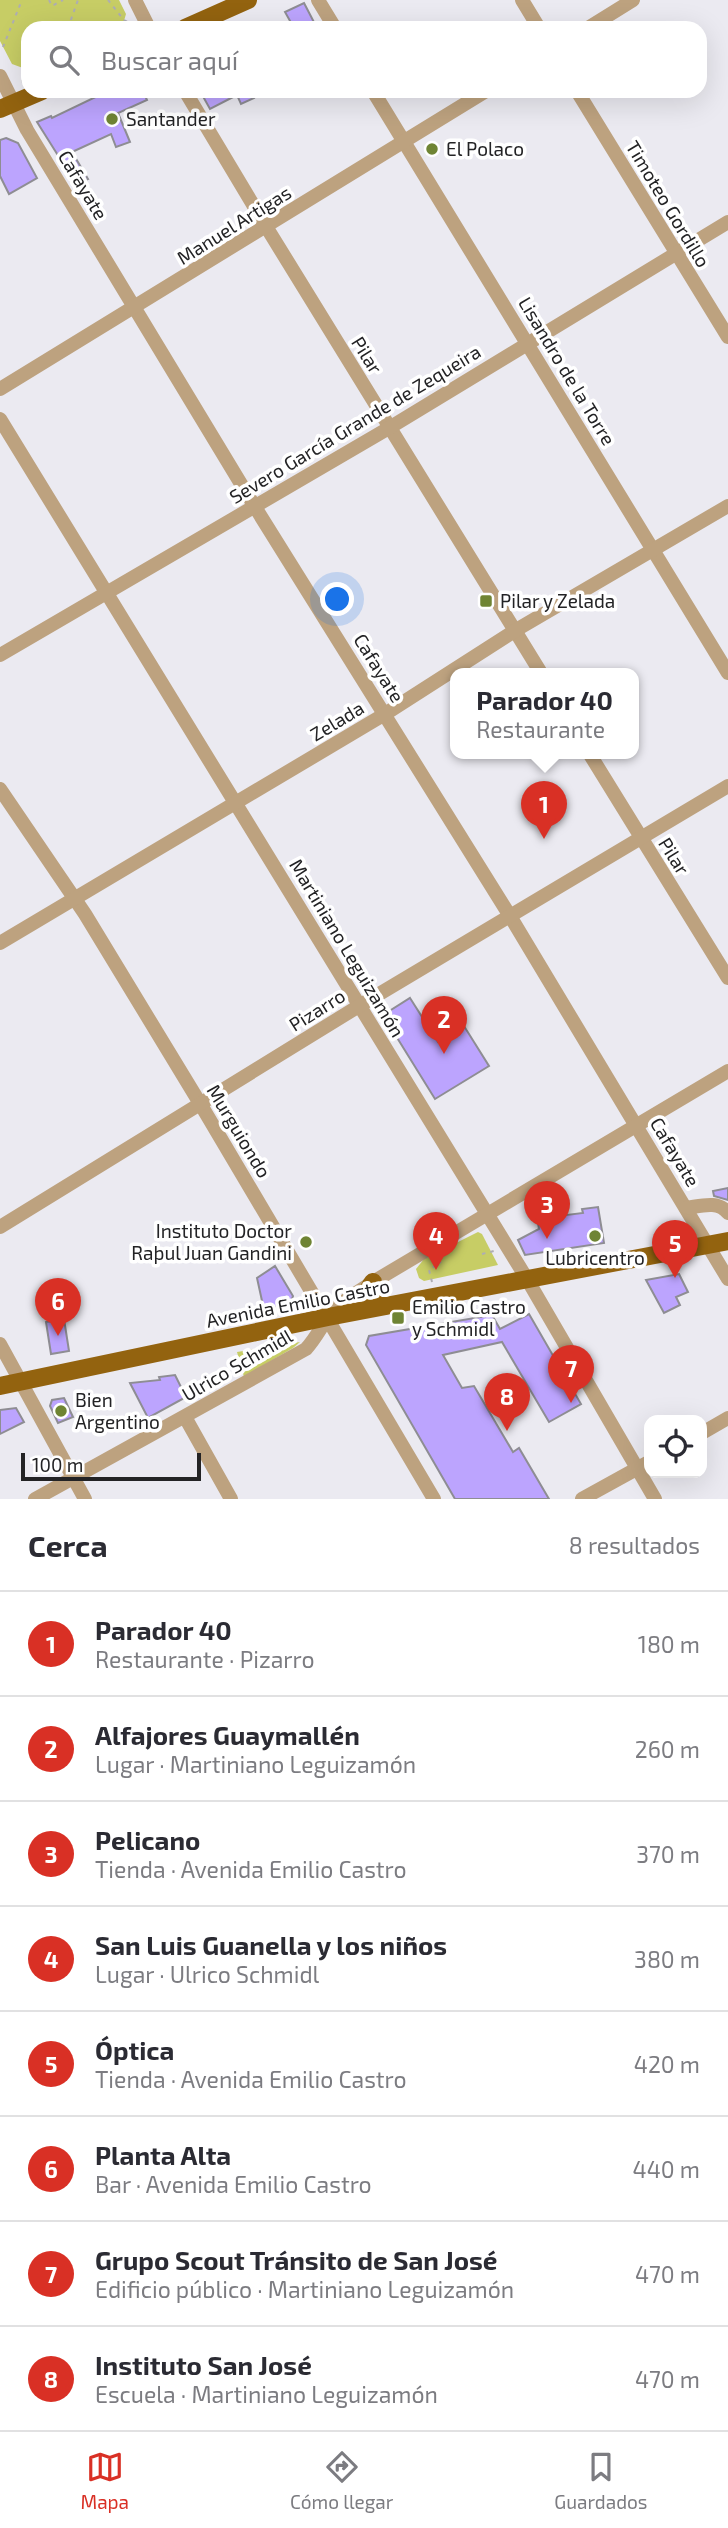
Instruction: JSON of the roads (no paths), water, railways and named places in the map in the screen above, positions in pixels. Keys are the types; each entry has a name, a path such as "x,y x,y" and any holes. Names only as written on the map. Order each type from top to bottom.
{"main road":[{"path":"201,21 248,0"},
{"path":"7,107 27,98"},
{"name":"Avenida Emilio Castro","path":"0,1386 328,1317 728,1241"},
{"path":"373,1282 368,1292 370,1298 384,1306"}],"street":[{"path":"135,0 146,21"},
{"path":"318,0 331,21"},
{"path":"522,0 535,21"},
{"path":"599,21 633,0"},
{"name":"Cafayate","path":"0,76 7,107 27,130 256,507 510,916 728,1279"},
{"name":"Pilar","path":"189,98 538,668"},
{"name":"Lisandro de la Torre","path":"377,98 728,673"},
{"name":"Manuel Artigas","path":"0,389 267,228 475,98"},
{"name":"Timoteo Gordillo","path":"581,98 728,337"},
{"name":"Severo García Grande de Zequeira","path":"0,655 390,428 728,222"},
{"name":"Martiniano Leguizamón","path":"0,419 643,1465 655,1499"},
{"name":"Zelada","path":"457,668 516,630 728,506"},
{"name":"Zelada","path":"0,943 385,714 450,672"},
{"name":"Pilar","path":"593,759 728,978"},
{"name":"Pizarro","path":"0,1227 359,1006 728,786"},
{"name":"Murguiondo","path":"0,789 75,900 201,1105 434,1499"},
{"name":"Ulrico Schmidl","path":"35,1499 306,1349 338,1307 373,1282 728,1071"},
{"path":"686,1208 722,1203 728,1213"},
{"path":"0,1343 85,1499"},
{"path":"185,1417 231,1499"},
{"path":"707,1430 728,1418"},
{"path":"582,1499 643,1465"}],"place":[{"name":"Santander","path":"112,119"},
{"name":"El Polaco","path":"432,149"},
{"name":"Pilar y Zelada","path":"486,601"},
{"name":"Parador 40","path":"544,839"},
{"name":"Alfajores Guaymallén","path":"444,1054"},
{"name":"Lubricentro","path":"595,1236"},
{"name":"Pelicano","path":"547,1239"},
{"name":"Instituto Doctor Raþul Juan Gandini","path":"306,1242"},
{"name":"San Luis Guanella y los niños","path":"436,1270"},
{"name":"Óptica","path":"675,1278"},
{"name":"Emilio Castro y Schmidl","path":"398,1318"},
{"name":"Planta Alta","path":"58,1336"},
{"name":"Grupo Scout Tránsito de San José","path":"571,1403"},
{"name":"Bien Argentino","path":"61,1411"},
{"name":"Instituto San José","path":"507,1431"}]}
